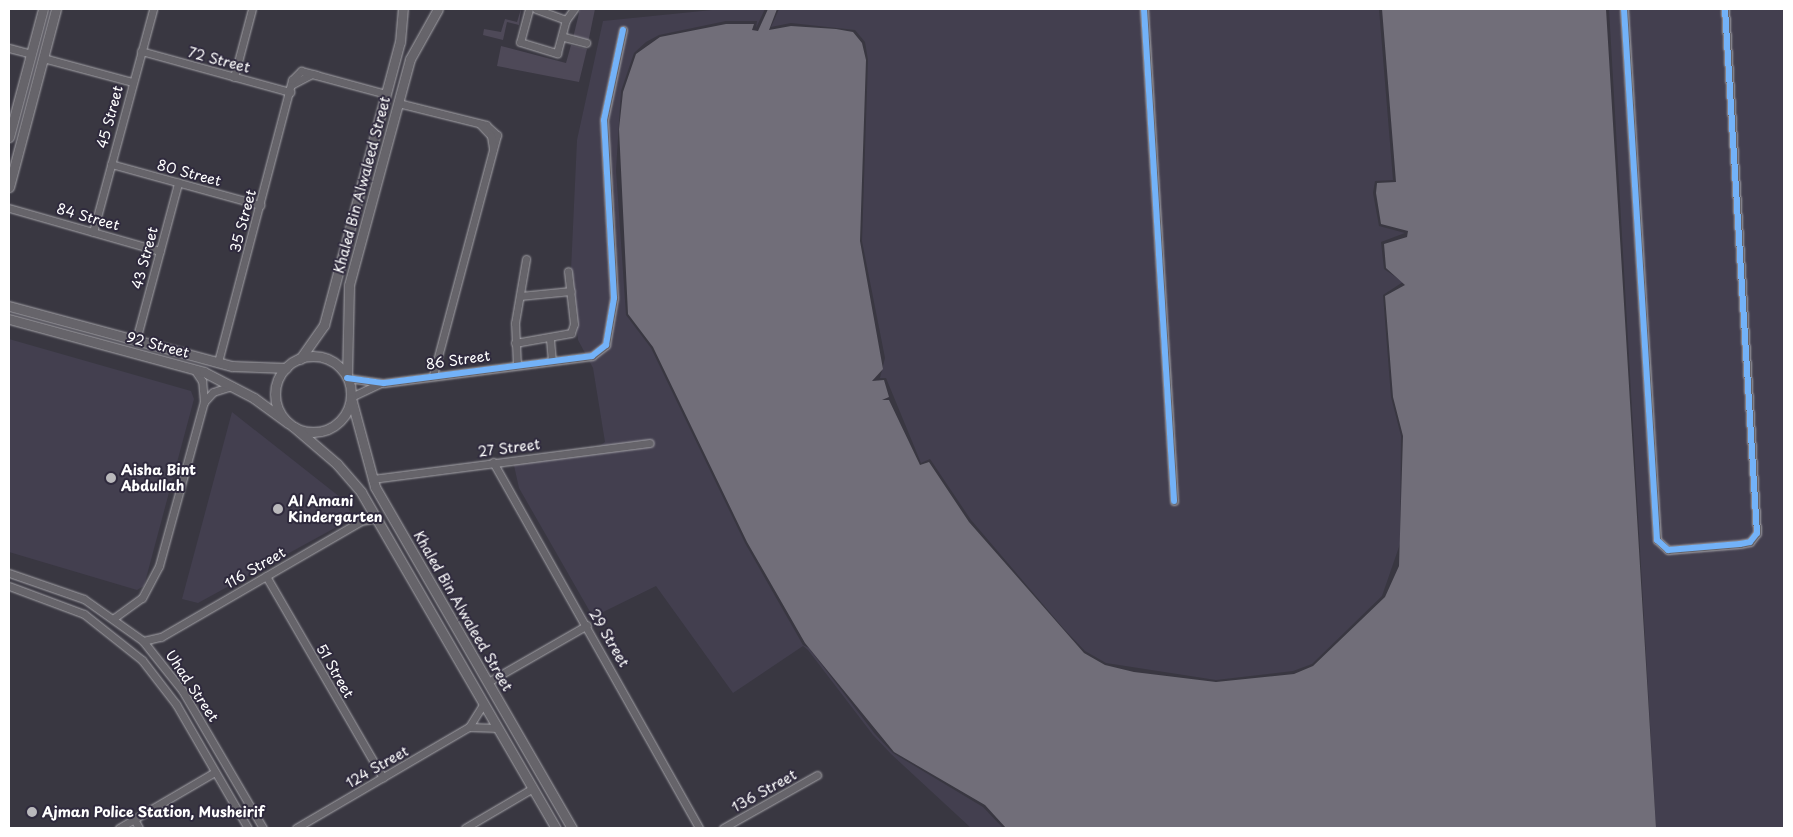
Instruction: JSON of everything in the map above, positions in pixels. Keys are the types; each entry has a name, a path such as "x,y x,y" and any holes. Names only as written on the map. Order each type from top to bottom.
{"main road":[{"path":"9,134 43,9"},
{"path":"9,187 56,9"},
{"name":"Khaled Bin Alwaleed Street","path":"300,359 324,325 403,30 402,9"},
{"name":"Khaled Bin Alwaleed Street","path":"347,377 348,291 414,46 438,9"},
{"name":"92 Street","path":"9,306 218,362 259,370 286,368"},
{"path":"13,320 22,309"},
{"name":"92 Street","path":"13,320 194,369 234,386 291,425"},
{"path":"321,357 347,377 351,398 347,411 330,428 312,432 291,425 275,396 286,368 300,359 321,357"},
{"name":"Khaled Bin Alwaleed Street","path":"351,398 372,479 572,828"},
{"name":"Khaled Bin Alwaleed Street","path":"291,425 346,472 370,506 556,828"}],"street":[{"name":"45 Street","path":"93,232 153,9"},
{"path":"234,77 252,9"},
{"path":"529,9 520,35 523,45 554,54 564,37 566,20 574,9"},
{"path":"536,9 566,20"},
{"path":"1144,9 1174,501"},
{"path":"1624,9 1657,540 1668,550 1740,544 1750,542 1757,533 1725,9"},
{"name":"86 Street","path":"351,398 384,383 552,361 600,352 612,328 614,283 604,135 622,30"},
{"path":"564,37 586,43"},
{"path":"9,48 31,54"},
{"name":"72 Street","path":"141,51 234,77 291,89"},
{"path":"43,58 132,82"},
{"path":"291,89 297,73 317,75 386,94"},
{"name":"35 Street","path":"218,362 291,89"},
{"path":"398,103 491,127 497,135 433,376"},
{"name":"80 Street","path":"111,164 260,205"},
{"name":"43 Street","path":"136,340 178,183"},
{"name":"84 Street","path":"9,208 160,251"},
{"path":"517,365 515,343 526,259"},
{"path":"515,343 565,337 573,330 568,272"},
{"path":"520,296 570,291"},
{"path":"550,339 552,361"},
{"path":"114,618 132,609 148,591 159,566 204,402 202,381 194,369"},
{"name":"86 Street","path":"347,377 384,383"},
{"path":"204,402 213,392 234,386"},
{"name":"27 Street","path":"372,479 650,443"},
{"name":"29 Street","path":"494,462 699,828"},
{"name":"116 Street","path":"361,521 370,506"},
{"name":"116 Street","path":"143,641 161,637 361,521 377,518"},
{"name":"Uhad Street","path":"9,573 68,592 126,626 156,654 214,745 262,828"},
{"name":"51 Street","path":"266,576 383,778"},
{"name":"Uhad Street","path":"9,586 67,605 129,646 166,688 248,828"},
{"path":"126,626 132,609"},
{"path":"488,682 587,625"},
{"path":"156,654 161,637"},
{"name":"124 Street","path":"296,828 469,727 484,703"},
{"path":"469,727 498,728"},
{"path":"203,751 214,745"},
{"path":"118,828 215,772"},
{"name":"136 Street","path":"723,828 817,776"},
{"path":"465,828 533,788"},
{"path":"134,819 139,828"}],"shaded area":[{"path":"521,9 519,25 507,22 503,40 483,35 484,29 501,32 505,19 517,22"},
{"path":"580,9 595,9 588,43 573,38"},
{"path":"722,9 765,9 756,28 757,21 726,21 659,35 646,42 634,53 621,91 616,170 626,315 651,348 745,543 803,645 809,648 875,734 893,753 983,807 1003,828 971,828 873,735 803,646 733,693 656,586 593,617 519,488 513,461 588,454 605,442 593,368 578,340 571,270 577,140 603,21"},
{"path":"768,9 777,9 769,30 791,26 836,29 853,32 862,43 866,60 860,241 883,369 872,381 884,380 889,397 882,400 889,400 920,465 929,462 969,522 1084,653 1105,665 1134,672 1216,682 1294,674 1313,666 1385,597 1399,566 1403,436 1393,397 1385,296 1405,285 1386,268 1384,244 1407,237 1408,231 1381,224 1376,193 1377,183 1396,182 1382,9 1606,9 1656,828 1006,828 985,805 894,752 805,643 747,542 653,347 628,314 619,129 623,92 636,54 660,37 726,24 754,24 752,30 758,31"},
{"path":"779,9 1379,9 1393,180 1375,181 1373,193 1379,226 1405,233 1381,242 1384,269 1403,282 1383,295 1391,397 1401,436 1400,544 1382,596 1312,664 1293,671 1216,680 1106,663 1085,651 1064,629 971,520 930,459 921,463 886,378 880,378 885,358 862,241 868,60 865,42 855,30 791,23 771,27"},
{"path":"1609,9 1784,9 1784,828 1656,828"},
{"path":"571,45 587,49 579,82 497,66 501,46 566,63"},
{"name":"Aisha Bint Abdullah","path":"9,339 191,391 194,399 144,586 137,590 9,552"},
{"name":"Al Amani Kindergarten","path":"232,412 345,501 353,518 198,603 182,599"}],"cycle path":[{"path":"1144,9 1174,501"},
{"path":"1624,9 1657,540 1668,550 1740,544 1750,542 1757,533 1725,9"},
{"path":"347,378 384,383 592,356 606,345 614,298 604,120 623,30"}],"place":[{"name":"Aisha Bint Abdullah","path":"111,478"},
{"name":"Al Amani Kindergarten","path":"278,509"},
{"name":"Ajman Police Station, Musheirif","path":"32,812"}]}
